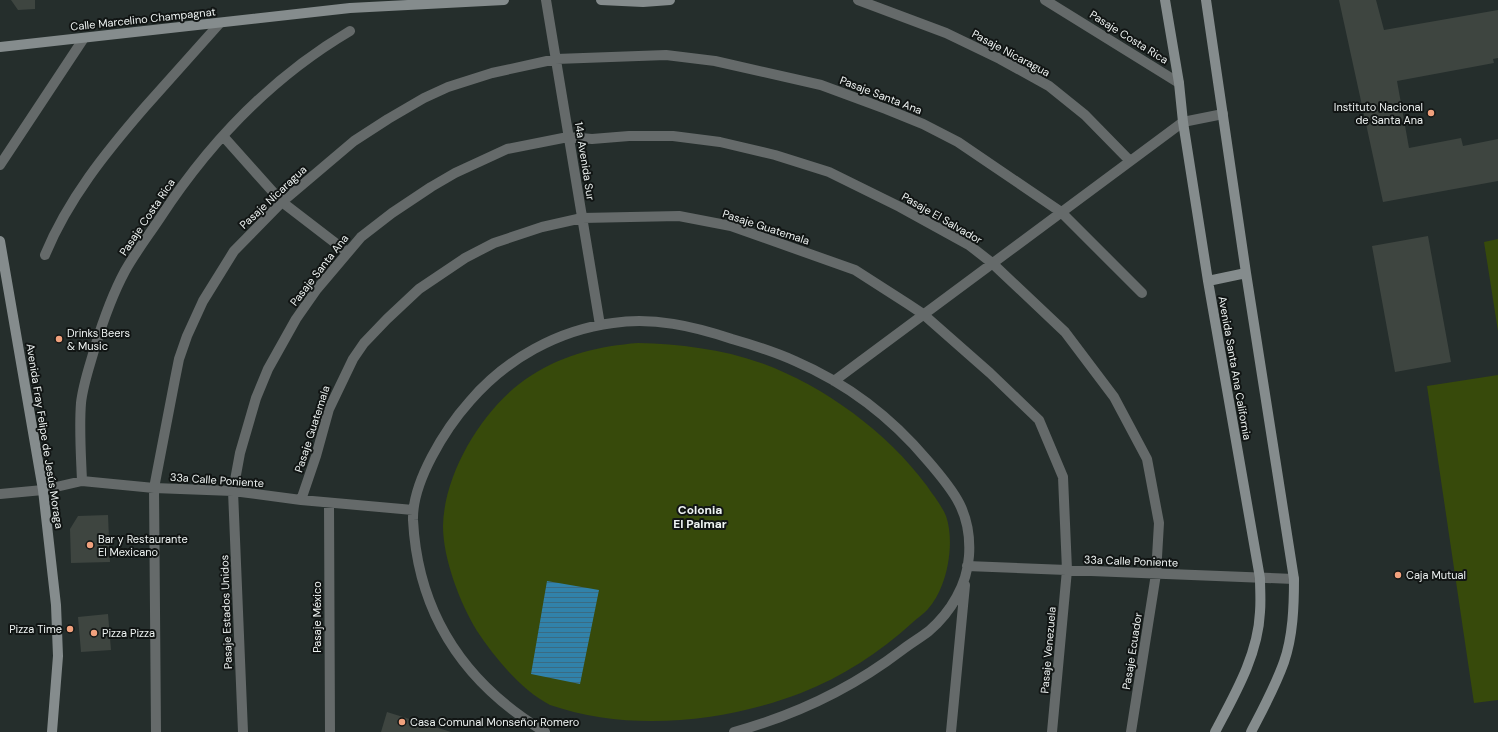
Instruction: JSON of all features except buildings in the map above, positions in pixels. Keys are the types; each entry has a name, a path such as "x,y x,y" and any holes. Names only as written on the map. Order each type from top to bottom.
{"street":[{"name":"Calle Marcelino Champagnat","path":"0,47 350,8 504,0"},
{"name":"14a Avenida Sur","path":"546,0 600,325"},
{"path":"601,0 642,2 670,0"},
{"name":"Pasaje Nicaragua","path":"858,0 946,33 1000,59 1049,86 1085,115 1130,161"},
{"name":"Pasaje Costa Rica","path":"1046,0 1179,83"},
{"name":"Avenida Santa Ana California","path":"1165,0 1179,83 1183,122 1208,281 1260,578 1260,612 1252,656 1238,688 1215,732"},
{"path":"1206,0 1246,273 1294,579 1293,609 1284,661 1272,691 1251,732"},
{"path":"45,255 63,217 100,162 129,125 220,23"},
{"name":"Pasaje Costa Rica","path":"82,481 81,402 88,371 103,320 125,272 178,190 222,136 258,100 289,73 324,46 350,31"},
{"path":"0,165 84,38"},
{"name":"Pasaje Santa Ana","path":"556,59 666,55 715,60 821,85 894,112 958,142 1061,212 1142,293"},
{"name":"Pasaje Nicaragua","path":"156,732 154,488 179,358 203,301 234,251 282,202 354,141 424,98 448,87 492,73 556,59"},
{"path":"834,381 1183,122 1223,114"},
{"path":"222,136 282,202 347,252"},
{"name":"Pasaje El Salvador","path":"568,137 592,139 629,136 673,136 720,142 775,154 829,172 900,207 970,245 992,263 1065,332 1114,397 1147,459 1159,523 1156,574"},
{"name":"Pasaje Santa Ana","path":"234,491 244,439 256,398 268,368 296,319 347,252 361,237 431,186 455,173 507,149 568,137"},
{"name":"Pasaje Guatemala","path":"301,500 316,456 329,409 352,359 364,343 419,289 465,258 494,244 535,229 582,218 679,216 731,226 855,270 924,314 990,373 1039,420 1063,477 1067,570"},
{"name":"Avenida Fray Felipe de Jesús Moraga","path":"0,241 44,490 56,605 58,656 52,732"},
{"path":"1208,281 1246,273"},
{"path":"545,732 520,716 498,699 477,679 459,656 445,634 434,611 421,574 414,536 413,510 420,484 443,436 476,393 496,375 518,359 540,346 564,335 615,322 639,321 686,325 710,331 765,349 796,362 834,381 856,395 900,430 950,486 959,502 966,520 969,538 951,732"},
{"name":"33a Calle Poniente","path":"0,494 44,490 82,481 154,488 234,491 329,503 413,510"},
{"name":"Pasaje Estados Unidos","path":"234,491 243,732"},
{"name":"Pasaje México","path":"329,503 330,732"},
{"path":"734,732 762,724 808,707 857,681 886,662 941,620 952,606 960,591 967,570"},
{"name":"33a Calle Poniente","path":"967,570 1067,570 1294,579"},
{"name":"Pasaje Venezuela","path":"1052,732 1067,570"},
{"name":"Pasaje Ecuador","path":"1131,732 1156,574"}],"green space":[{"path":"1498,239 1498,331 1484,242"},
{"path":"638,343 700,348 731,354 761,363 808,384 853,413 874,429 911,466 927,486 946,516 950,541 949,560 945,577 939,591 926,611 874,654 816,687 771,703 708,717 643,721 611,719 550,705 539,699 519,682 500,662 477,631 459,594 449,566 443,526 445,505 451,483 459,461 471,440 484,421 515,387 544,368 570,356 610,346"},
{"path":"1498,375 1498,700 1474,703 1427,386"}],"water":[{"path":"547,581 599,590 580,684 531,674"}],"place":[{"name":"Instituto Nacional de Santa Ana","path":"1431,113"},
{"name":"Drinks Beers & Music","path":"59,339"},
{"name":"Bar y Restaurante El Mexicano","path":"90,545"},
{"name":"Caja Mutual","path":"1398,575"},
{"name":"Pizza Time","path":"70,629"},
{"name":"Pizza Pizza","path":"94,633"},
{"name":"Casa Comunal Monseñor Romero","path":"402,722"}],"district":[{"name":"Colonia El Palmar","path":"700,517"}]}
